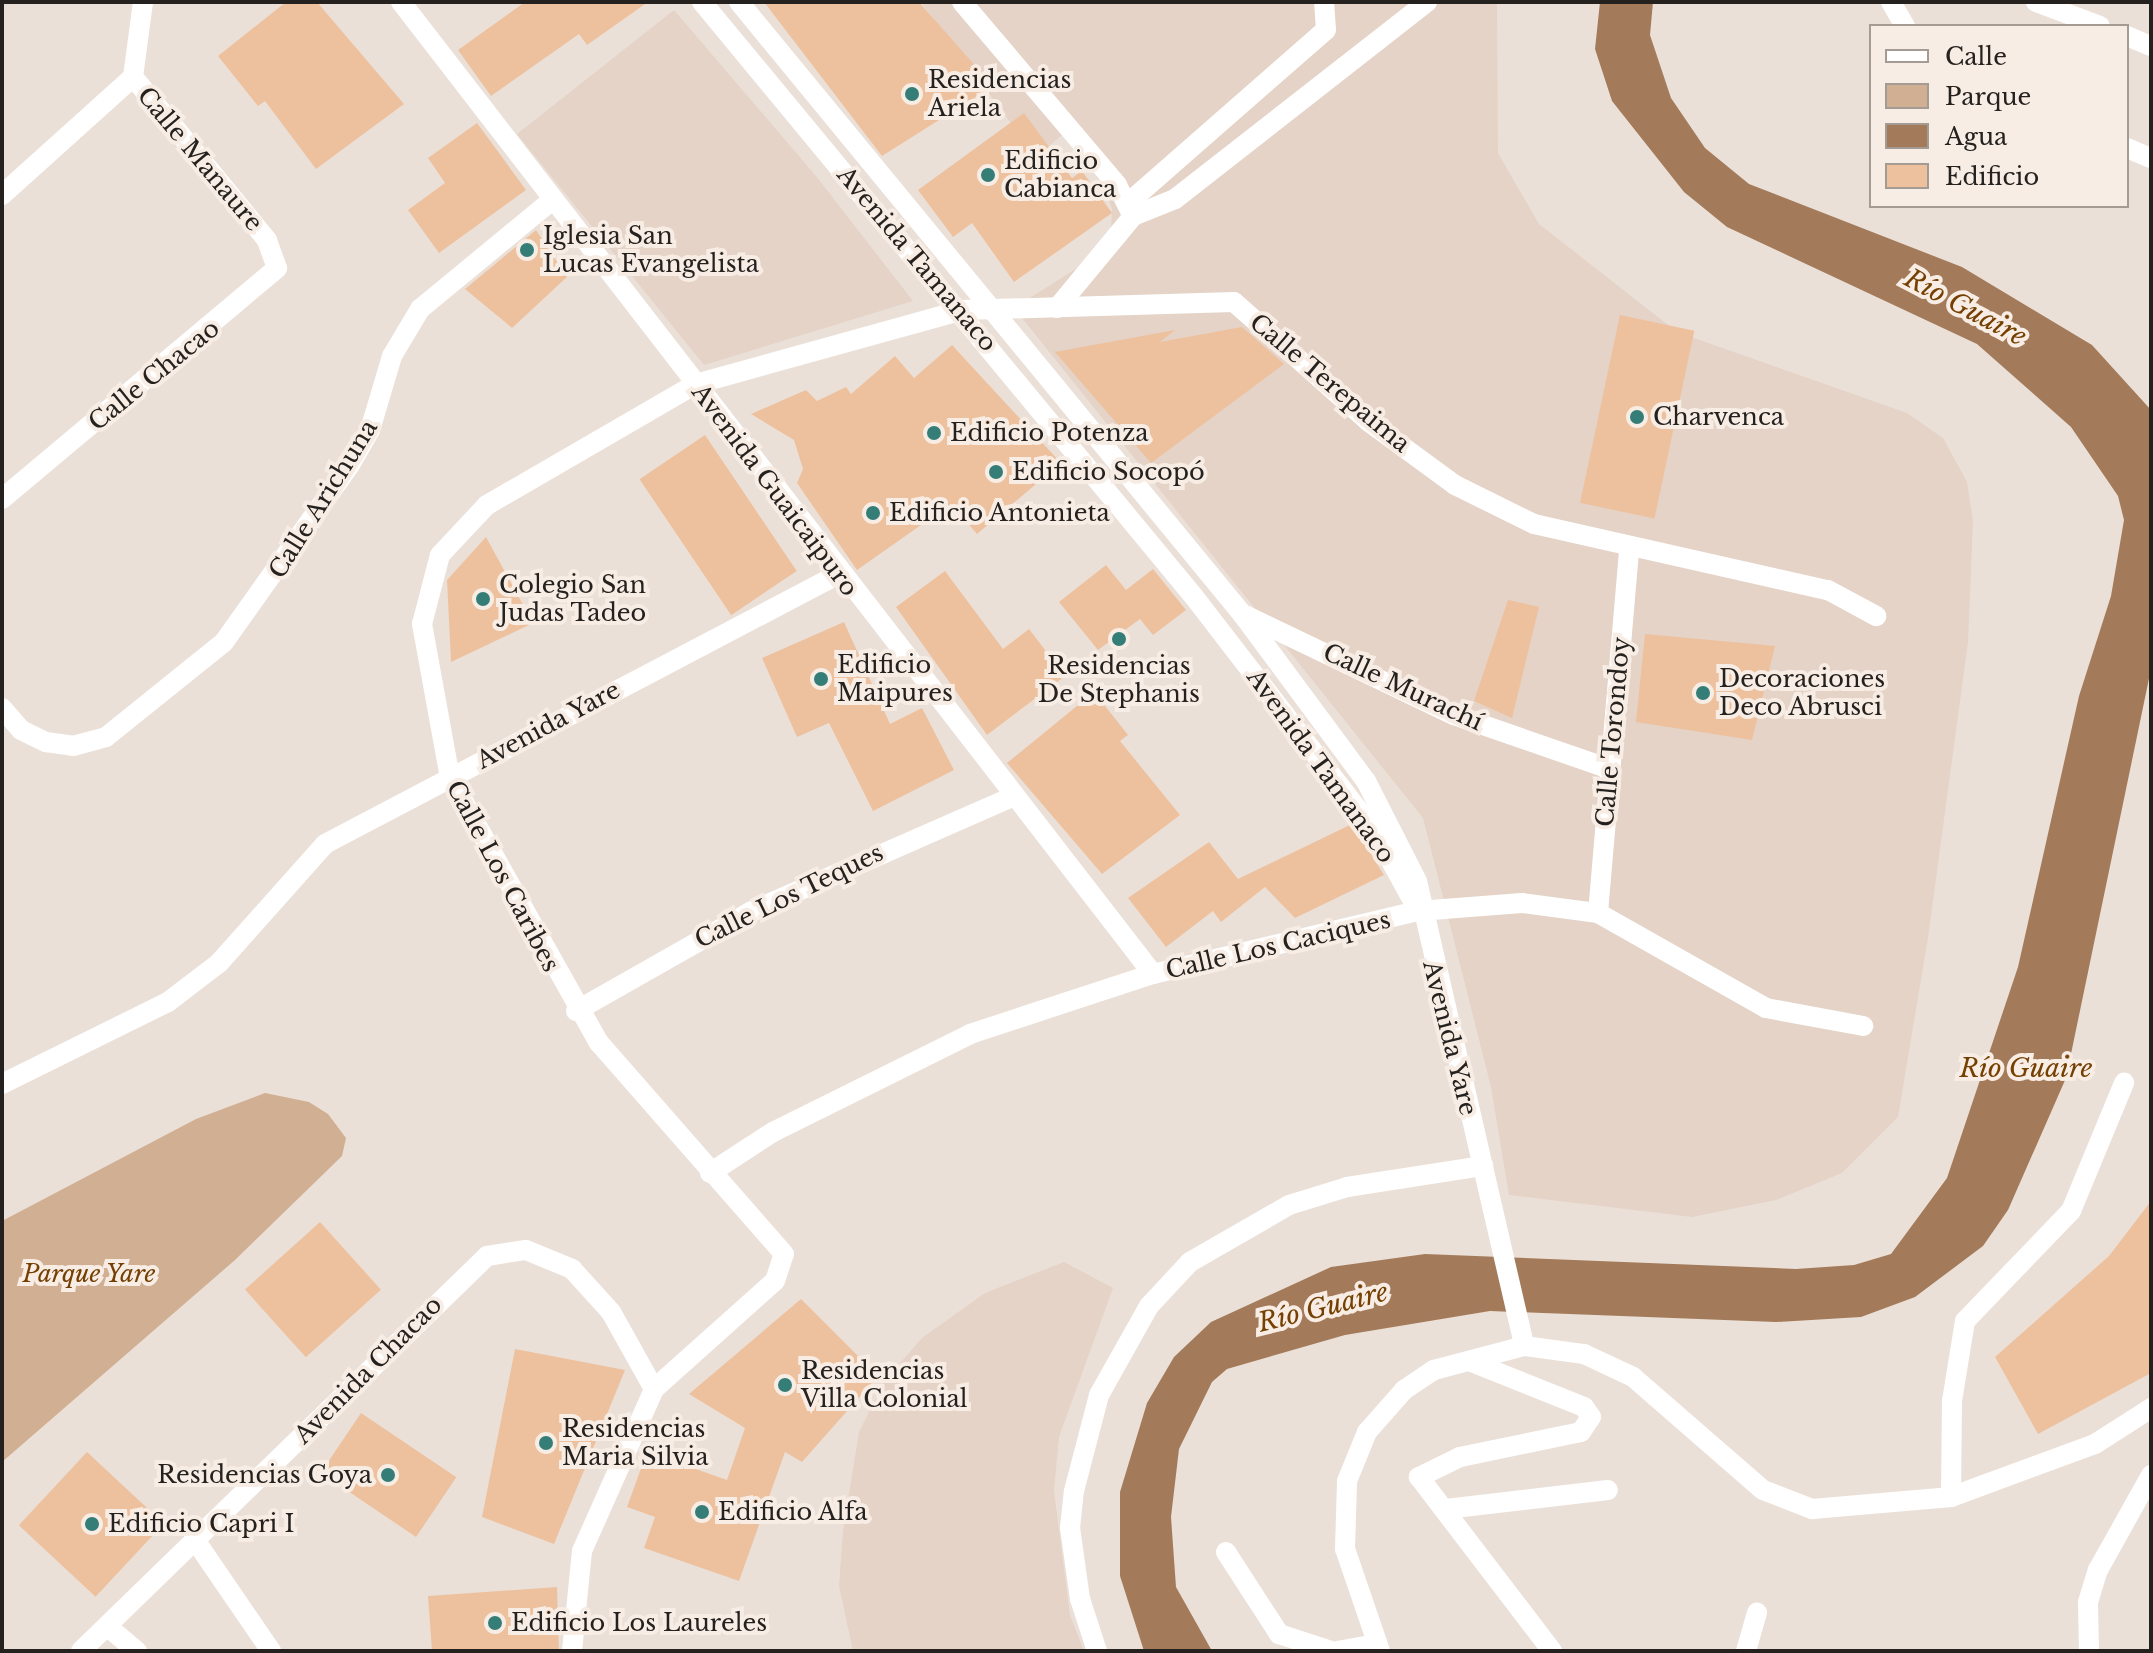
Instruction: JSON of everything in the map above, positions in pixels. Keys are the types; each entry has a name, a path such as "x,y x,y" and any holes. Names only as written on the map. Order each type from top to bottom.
{"street":[{"path":"2,195 133,77 143,2"},
{"name":"Avenida Guaicaipuro","path":"401,2 696,384 837,575 1010,798 1153,974"},
{"name":"Avenida Tamanaco","path":"702,2 962,310 1331,772 1375,832 1418,911"},
{"name":"Avenida Tamanaco","path":"739,2 1243,615 1366,781 1408,857 1418,911"},
{"path":"962,2 1130,210"},
{"path":"1057,308 1130,210 1326,30 1324,2"},
{"path":"1130,210 1175,199 1427,2"},
{"path":"1891,2 1904,24"},
{"path":"2036,2 2095,24"},
{"path":"2129,37 2151,46"},
{"name":"Calle Manaure","path":"133,77 267,240"},
{"path":"2129,149 2151,158"},
{"name":"Calle Arichuna","path":"2,708 21,730 46,742 73,746 106,737 224,642 351,463 370,430 392,356 420,309 552,200"},
{"name":"Calle Chacao","path":"2,499 271,279 277,253 267,240"},
{"name":"Calle Terepaima","path":"962,310 1234,302 1369,422 1455,485 1534,524 1629,551 1828,590 1876,616"},
{"name":"Calle Los Caribes","path":"654,1389 775,1281 784,1254 768,1231 710,1173 576,1011 450,778 422,624 440,555 506,491 696,384 962,310"},
{"name":"Calle Torondoy","path":"1598,913 1629,551"},
{"name":"Avenida Yare","path":"2,1084 168,1002 219,963 325,844 837,575"},
{"name":"Calle Murachí","path":"1243,615 1454,715 1610,769"},
{"name":"Calle Los Teques","path":"576,1011 750,912 1010,798"},
{"name":"Calle Los Caciques","path":"710,1173 784,1126 970,1034 1153,974 1418,911 1522,903 1598,913 1766,1008 1863,1026"},
{"name":"Avenida Yare","path":"1418,911 1483,1166 1524,1346"},
{"path":"1951,1497 1952,1401 1965,1321 2071,1211 2124,1083"},
{"path":"1097,1651 1080,1599 1070,1528 1074,1491 1099,1395 1149,1306 1190,1262 1289,1205 1347,1187 1483,1166"},
{"name":"Avenida Chacao","path":"81,1651 466,1272 505,1250 551,1257 581,1277 625,1332 654,1389"},
{"path":"1337,1651 1379,1648 1345,1549 1347,1481 1367,1432 1404,1390 1434,1370 1524,1346 1584,1354 1633,1377 1763,1490 1812,1509 1951,1497 2095,1444 2151,1408"},
{"path":"1469,1361 1584,1407 1591,1417 1581,1432 1460,1457 1419,1477 1552,1651"},
{"path":"572,1651 582,1551 654,1389"},
{"path":"2089,1651 2088,1602 2098,1570 2151,1475"},
{"path":"1446,1509 1608,1490"},
{"path":"195,1540 271,1651"},
{"path":"1226,1552 1279,1634 1331,1651"},
{"path":"1746,1651 1757,1613"},
{"path":"108,1627 137,1651"}],"shaded area":[{"path":"921,2 1497,2 1498,153 1539,224 1677,332 1907,413 1943,438 1967,482 1973,521 1968,642 1928,938 1898,1117 1842,1173 1776,1200 1692,1217 1509,1195 1491,1087 1423,818 1014,308 1088,261 1111,232 1112,209 1104,186 1062,135 1036,157"},
{"path":"674,10 816,176 913,301 704,365 517,134"},
{"path":"1064,1262 1113,1288 1059,1437 1054,1491 1070,1615 1084,1651 853,1651 839,1586 843,1531 859,1432 885,1380 922,1338 985,1293"}],"green space":[{"name":"Parque Yare","path":"265,1093 309,1102 328,1114 346,1138 342,1156 235,1260 2,1462 2,1221 196,1119"}],"water":[{"name":"Río Guaire","path":"1600,2 1653,2 1650,35 1671,98 1705,148 1749,184 1962,267 2092,345 2151,410 2151,669 2066,1078 2008,1210 1983,1246 1915,1297 1861,1317 1776,1322 1490,1311 1345,1335 1227,1369 1212,1382 1179,1449 1171,1517 1176,1587 1212,1651 1144,1651 1120,1576 1120,1492 1147,1403 1174,1357 1211,1322 1331,1267 1425,1254 1796,1269 1854,1265 1891,1254 1947,1178 2018,967 2079,696 2111,596 2124,520 2118,496 2071,427 1977,344 1727,227 1684,192 1612,101 1595,49"}],"building":[{"path":"286,2 317,2 404,104 316,169 265,101 258,106 218,56"},
{"path":"525,2 648,2 587,45 579,34 491,96 458,50"},
{"path":"764,2 919,2 993,86 882,156"},
{"path":"1024,113 1072,178 1082,171 1112,213 1014,282 972,223 953,237 918,190"},
{"path":"477,123 526,190 439,253 408,210 445,183 428,158"},
{"name":"Iglesia San Lucas Evangelista","path":"536,230 567,277 512,328 465,289"},
{"name":"Charvenca","path":"1620,315 1694,331 1654,519 1580,503"},
{"path":"1242,327 1284,364 1151,463 1055,352 1175,330 1160,342"},
{"path":"952,345 1061,463 977,534 951,504 857,570 797,483 803,469 794,440 751,414 806,390 817,401 846,387 851,394 895,356 914,378"},
{"path":"705,435 797,571 731,615 640,479"},
{"name":"Colegio San Judas Tadeo","path":"486,537 533,623 451,662 447,580"},
{"name":"Residencias De Stephanis","path":"1106,565 1126,590 1153,569 1186,610 1153,635 1140,619 1098,650 1059,602"},
{"path":"945,571 1003,649 1029,629 1065,676 987,735 896,607"},
{"path":"1508,600 1539,607 1512,718 1474,701"},
{"path":"844,622 890,724 922,708 954,770 873,811 829,723 797,737 762,658"},
{"name":"Decoraciones Deco Abrusci","path":"1645,634 1775,646 1752,740 1636,722"},
{"path":"1094,692 1128,735 1120,741 1180,815 1102,874 1007,763"},
{"path":"1352,824 1384,875 1295,918 1265,887 1221,922 1213,911 1166,947 1128,898 1209,842 1238,879"},
{"path":"2151,1201 2151,1373 2038,1434 1995,1357 2109,1256"},
{"path":"320,1222 381,1290 306,1357 245,1290"},
{"path":"801,1299 878,1376 802,1462 785,1452 739,1581 644,1548 655,1517 627,1507 647,1452 727,1480 745,1428 689,1394"},
{"name":"Residencias Maria Silvia","path":"515,1349 625,1370 554,1544 482,1517"},
{"name":"Residencias Goya","path":"361,1413 456,1477 416,1537 321,1473"},
{"name":"Edificio Capri I","path":"87,1452 164,1524 96,1597 19,1525"},
{"name":"Edificio Los Laureles","path":"557,1587 559,1651 432,1651 428,1596"}],"place":[{"name":"Residencias Ariela","path":"912,94"},
{"name":"Edificio Cabianca","path":"988,175"},
{"name":"Iglesia San Lucas Evangelista","path":"527,250"},
{"name":"Charvenca","path":"1637,417"},
{"name":"Edificio Potenza","path":"934,433"},
{"name":"Edificio Socopó","path":"996,472"},
{"name":"Edificio Antonieta","path":"873,513"},
{"name":"Colegio San Judas Tadeo","path":"483,599"},
{"name":"Residencias De Stephanis","path":"1119,639"},
{"name":"Edificio Maipures","path":"821,679"},
{"name":"Decoraciones Deco Abrusci","path":"1703,693"},
{"name":"Residencias Villa Colonial","path":"785,1385"},
{"name":"Residencias Maria Silvia","path":"546,1443"},
{"name":"Residencias Goya","path":"388,1475"},
{"name":"Edificio Alfa","path":"702,1512"},
{"name":"Edificio Capri I","path":"92,1524"},
{"name":"Edificio Los Laureles","path":"495,1623"}]}
